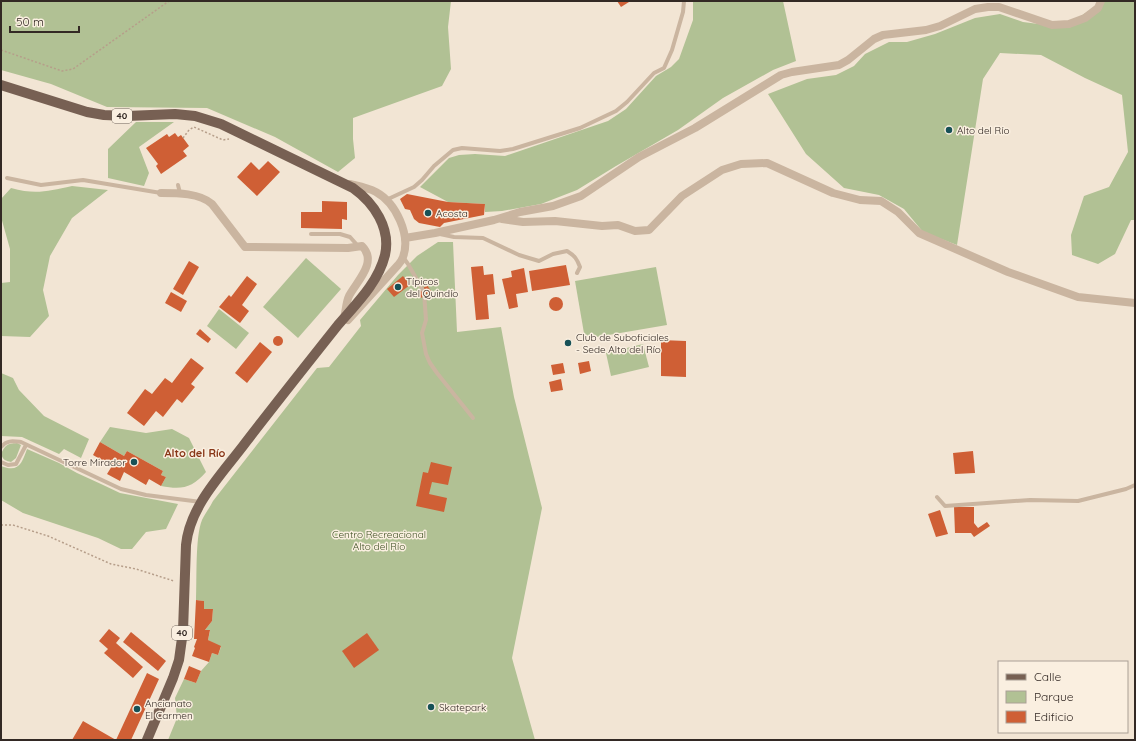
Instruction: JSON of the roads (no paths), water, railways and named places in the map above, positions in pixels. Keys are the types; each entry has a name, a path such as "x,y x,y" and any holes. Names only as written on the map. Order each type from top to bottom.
{"main road":[{"name":"40","path":"1,85 87,112 104,115 127,116 175,114 195,116 221,124 337,180 364,196 372,204 383,225 386,246 385,255 378,275 201,502 191,521 187,532 183,631 179,660 174,678 147,740"}],"street":[{"path":"404,238 435,233 520,212 553,206 581,196 639,158 695,128 781,75 839,65 848,60 874,39 883,35 926,30 940,26 975,9 988,6 999,7 1052,25 1069,24 1084,18 1098,8 1101,1"},
{"path":"500,218 523,222 555,221 602,226 618,225 635,231 649,230 682,196 722,170 741,164 767,163 834,193 860,200 881,201 898,212 919,233 1008,272 1078,297 1135,303"},
{"path":"298,376 391,275 403,257 404,238 399,217 386,200 376,192 337,180"},
{"path":"161,193 180,194 206,199 212,204 245,247 348,248 362,246 366,250 368,260 364,274 349,297 344,319"}],"lane":[{"path":"386,200 414,187 434,166 454,150 462,148 500,151 513,148 580,128 616,111 627,102 654,73 664,68 672,50 683,12 684,1"},
{"path":"7,178 40,185 83,180 161,193"},
{"path":"178,185 180,194"},
{"path":"435,233 454,237 483,238 519,255 539,260 553,254 567,251 578,260 580,267 577,272"},
{"path":"311,234 340,234 350,237 358,246"},
{"path":"403,257 424,292 426,320 422,332 426,354 437,373 473,418"},
{"path":"1,447 6,442 10,441 21,442 121,489 201,502"},
{"path":"1,462 8,465 16,464 26,445"},
{"path":"937,497 945,506 1030,500 1078,501 1126,489 1135,485"}],"place":[{"name":"Alto del Río","path":"949,130"},
{"name":"Acosta","path":"428,213"},
{"name":"Típicos del Quindío","path":"398,287"},
{"name":"Club de Suboficiales - Sede Alto del Río","path":"568,343"},
{"name":"Torre Mirador","path":"134,462"},
{"name":"Skatepark","path":"431,707"},
{"name":"Ancianato El Carmen","path":"137,709"}],"district":[{"name":"Alto del Río","path":"195,453"}],"park label":[{"name":"Centro Recreacional Alto del Río","path":"379,540"}]}
